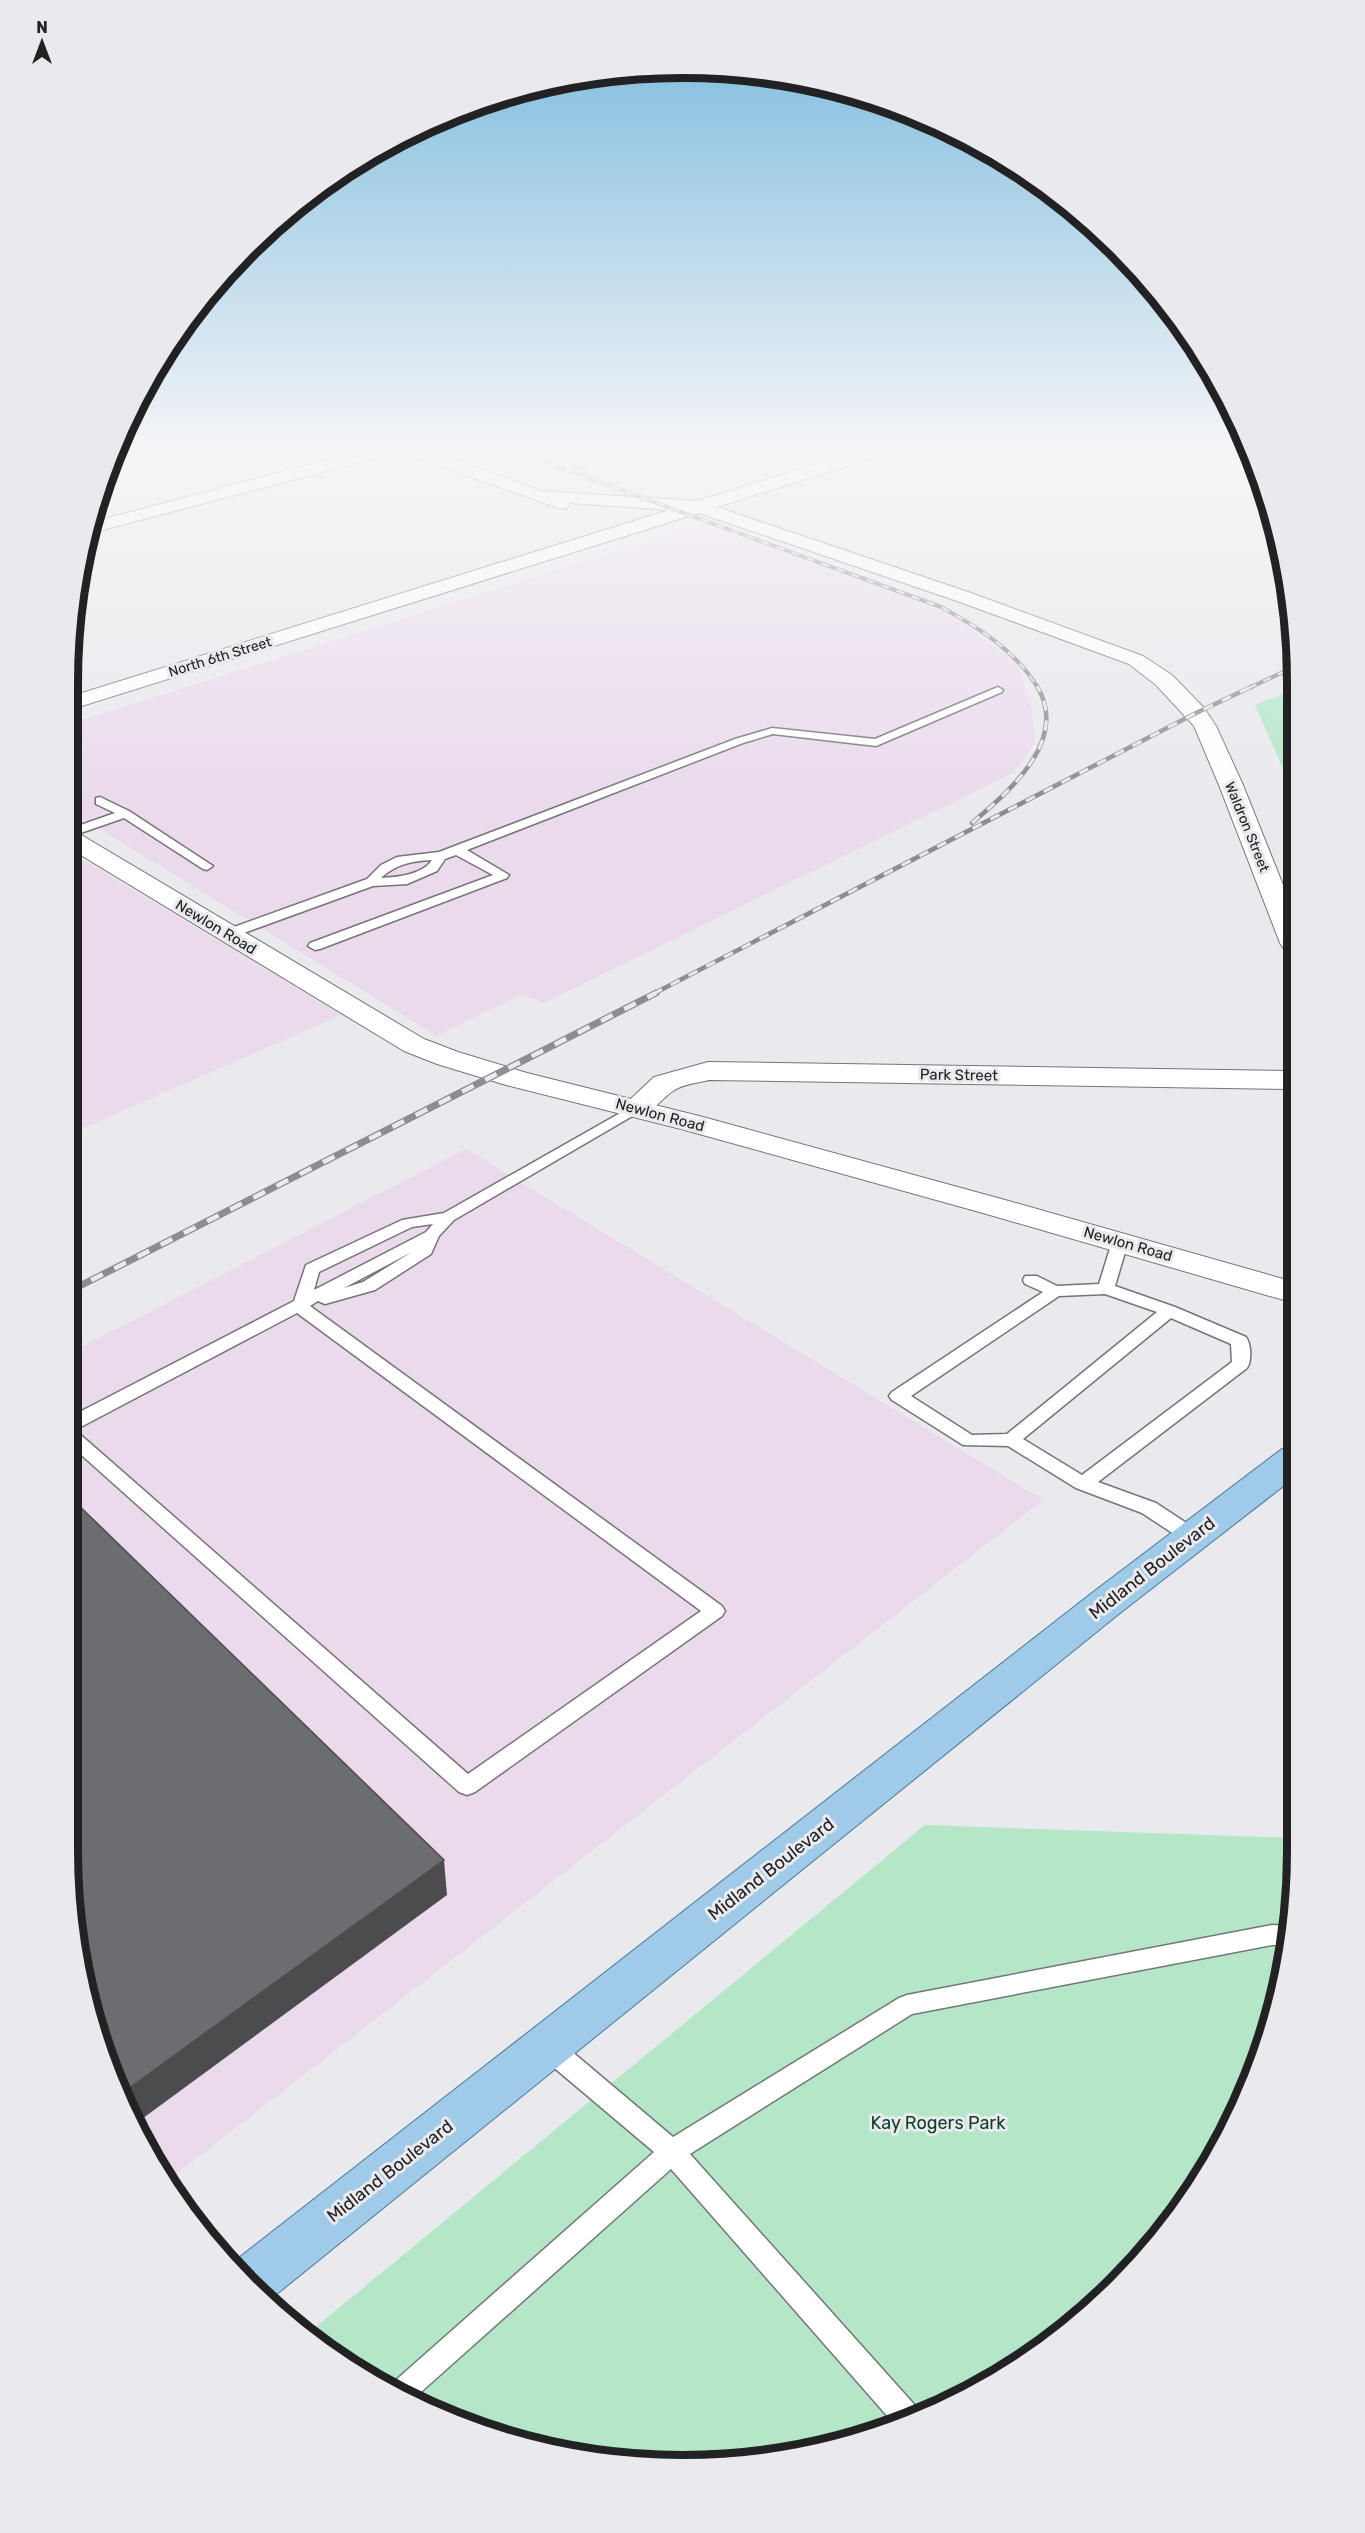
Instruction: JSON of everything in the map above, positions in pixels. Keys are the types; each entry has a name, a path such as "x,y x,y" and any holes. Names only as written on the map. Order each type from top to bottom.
{"main road":[{"name":"Midland Boulevard","path":"255,2278 1287,1464"}],"street":[{"name":"North 6th Street","path":"78,701 511,566"},
{"name":"Waldron Street","path":"870,566 1125,655 1164,680 1196,713 1211,739 1287,928"},
{"name":"Newlon Road","path":"78,843 414,1045 459,1064 636,1108 1120,1242 1287,1291"},
{"name":"Park Street","path":"636,1108 664,1083 708,1071 1287,1080"}],"lane":[{"path":"371,882 382,868 414,856 441,856 739,741 772,731 876,743 998,690"},
{"path":"100,801 125,814 207,866"},
{"path":"78,830 125,814"},
{"path":"315,946 503,875 457,850"},
{"path":"228,934 371,882 403,881 433,868 441,856"},
{"path":"78,1421 300,1305 369,1286 425,1251 432,1235 448,1217 636,1108"},
{"path":"300,1305 312,1269 408,1223 448,1217"},
{"path":"1106,1289 1120,1242"},
{"path":"1031,1280 1055,1291 1106,1289 1169,1311 1240,1341 1241,1364 1083,1484"},
{"path":"1055,1291 898,1396 969,1441 1011,1440 1083,1484 1149,1508 1193,1537"},
{"path":"78,1442 467,1786 715,1611 300,1305"},
{"path":"1011,1440 1169,1311"},
{"path":"405,2388 672,2152 908,2005 1281,1935"},
{"path":"548,2046 672,2152 903,2413"}],"shaded area":[{"path":"569,566 820,566 938,609 963,623 1018,664 1032,709 1035,743 1013,773 544,1003 522,994 437,1036 78,816 78,721"},
{"path":"78,856 341,1015 78,1131"},
{"path":"466,1149 1043,1500 174,2176 140,2118 110,2045 99,2007 83,1929 78,1850 78,1349"}],"green space":[{"path":"1287,692 1287,778 1255,705"},
{"name":"Kay Rogers Park","path":"925,1825 1287,1838 1286,1890 1282,1929 1266,2007 1241,2082 1206,2153 1162,2218 1110,2278 1081,2305 1018,2353 950,2393 877,2423 800,2443 722,2454 643,2454 604,2450 526,2434 451,2409 380,2374 314,2329"}],"building":[{"path":"78,1505 444,1860 127,2089 110,2045 99,2007 83,1929 79,1890"}],"railway":[{"path":"829,566 941,607 969,623 1007,651 1029,674 1037,687"},
{"path":"1249,688 1287,670"},
{"path":"653,994 1196,713 1253,686"},
{"path":"972,823 1017,781 1030,764 1040,745 1046,726 1045,706 1037,687"},
{"path":"78,1287 656,993"}]}
